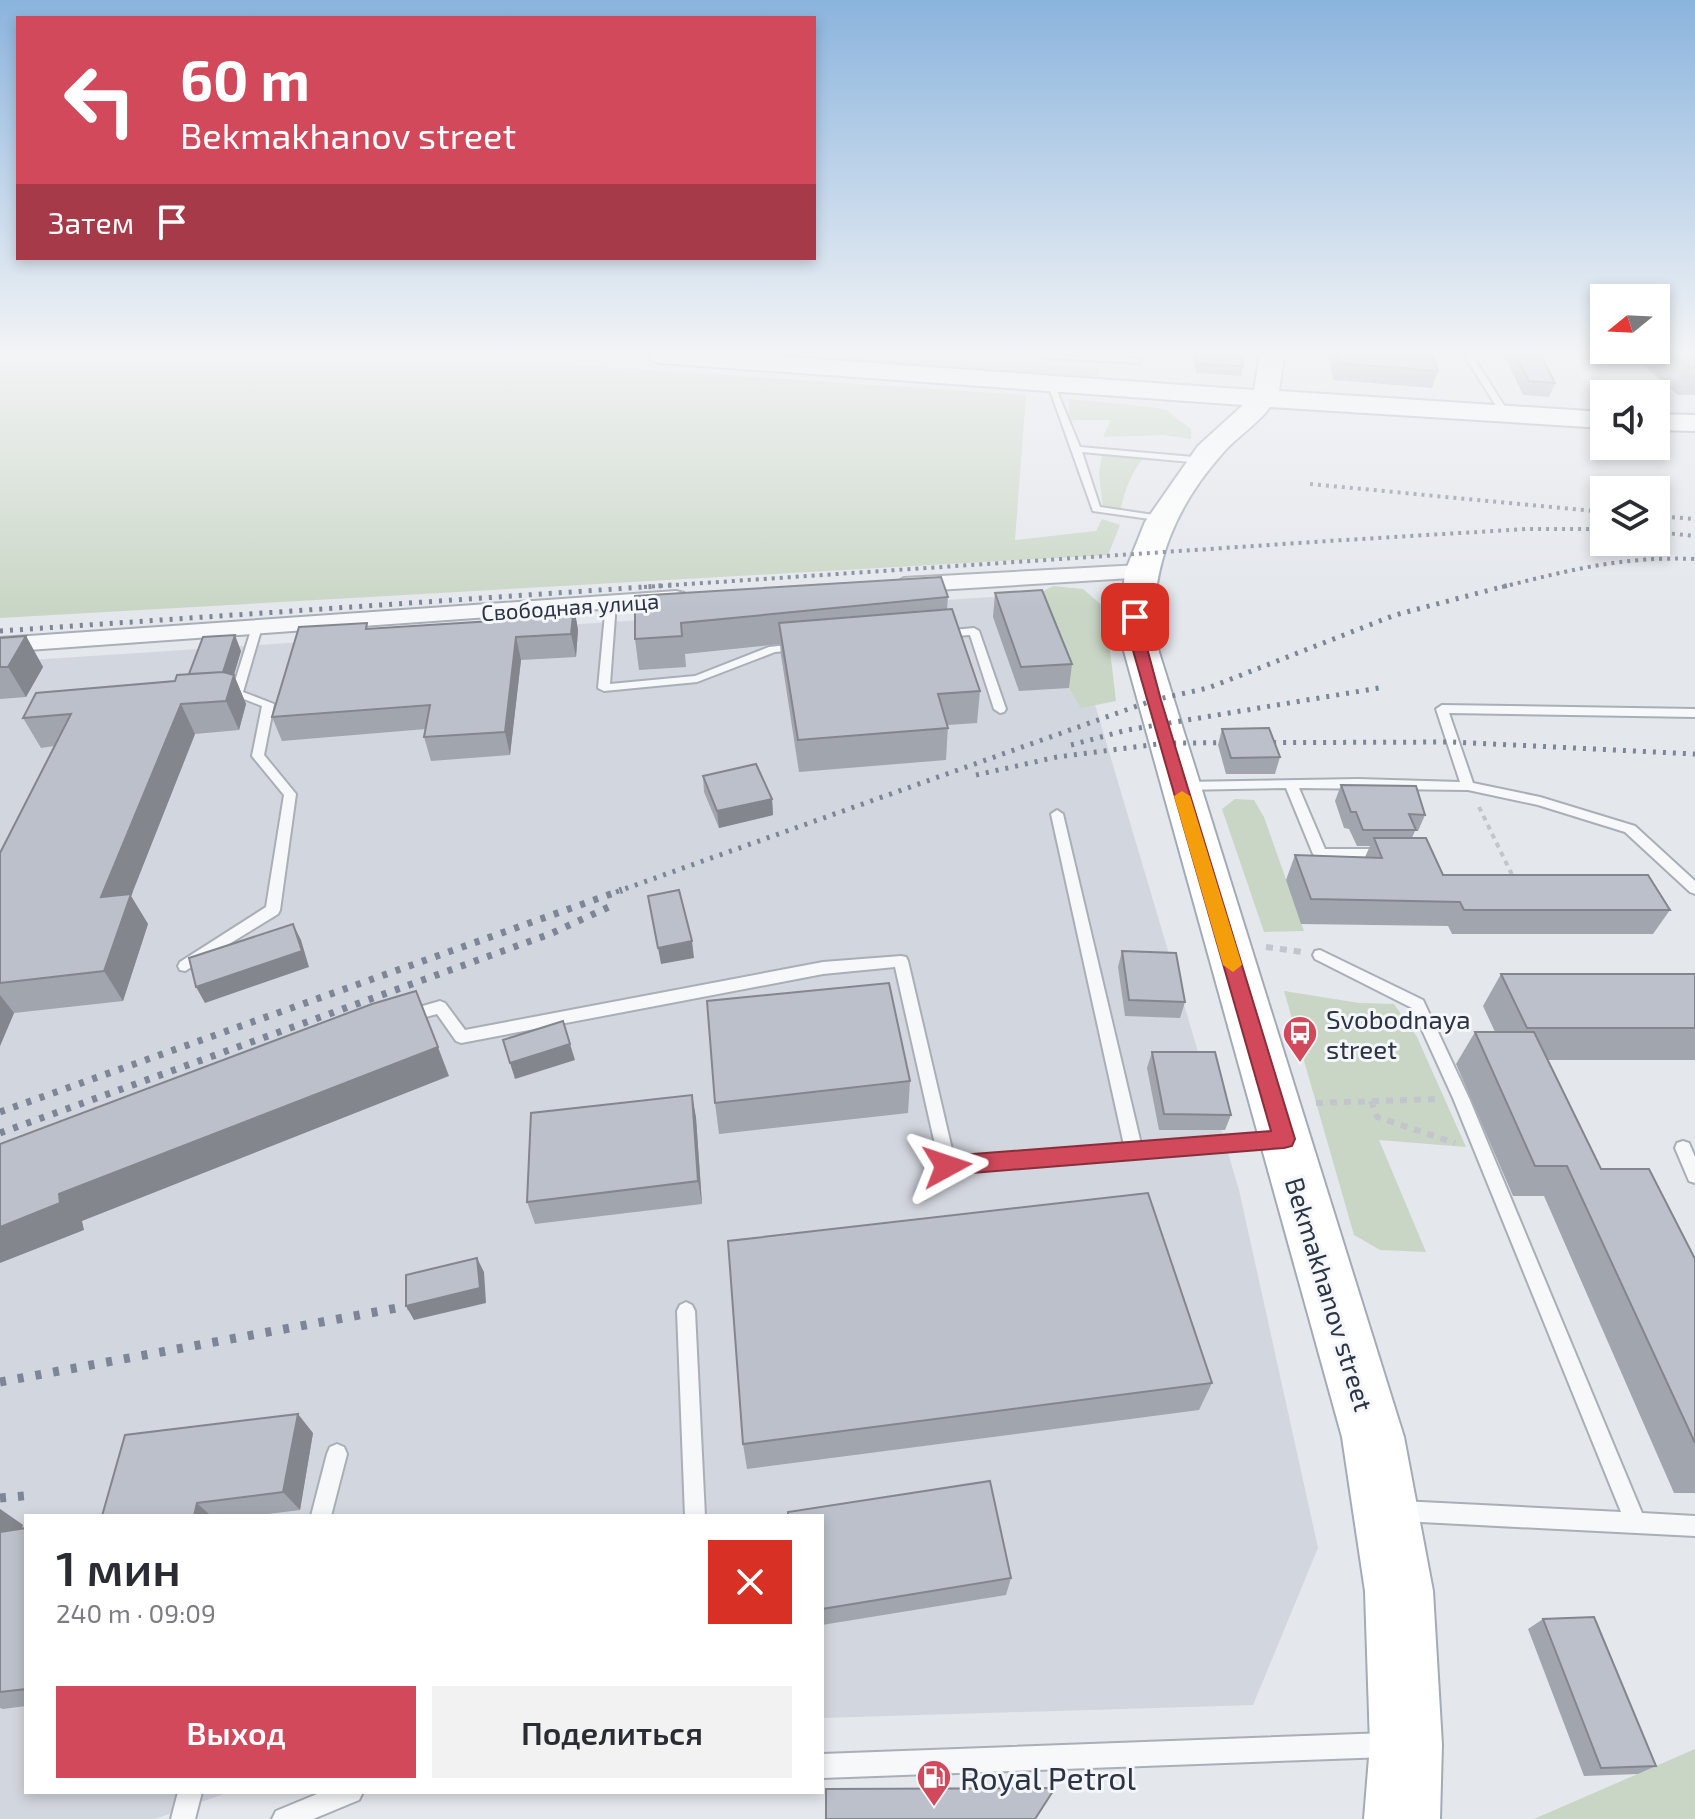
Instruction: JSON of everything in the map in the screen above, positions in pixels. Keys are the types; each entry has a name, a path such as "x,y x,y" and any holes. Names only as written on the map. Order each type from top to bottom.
{"main road":[{"name":"Bekmakhanov street","path":"1202,440 1149,541 1135,600 1136,633 1225,940 1300,1121 1373,1437 1399,1591 1406,1745 1402,1819"}],"street":[{"path":"877,587 1140,572"},
{"name":"Свободная улица","path":"0,645 706,596"}],"lane":[{"path":"1072,440 1096,509 1161,519"},
{"path":"1076,449 1173,440"},
{"path":"611,603 604,688 697,679 773,649 804,646"},
{"path":"185,966 273,910 290,794 258,756 268,704 231,694 257,627"},
{"path":"928,635 974,631 1000,709"},
{"path":"1468,786 1442,709 1695,713"},
{"path":"1291,784 1320,854 1406,854"},
{"path":"1179,786 1468,786 1540,801 1630,829 1695,889"},
{"path":"1057,814 1134,1151"},
{"path":"1320,955 1418,1004 1461,1098 1636,1524"},
{"path":"397,1018 440,1007 461,1037 823,968 901,961 947,1166 1134,1151 1300,1121"},
{"path":"1683,1148 1695,1176"},
{"path":"686,1311 695,1514"},
{"path":"322,1514 337,1454"},
{"path":"1385,1510 1695,1526"},
{"path":"824,1766 1406,1745"},
{"path":"183,1819 189,1794"},
{"path":"284,1819 346,1794"}],"path":[{"path":"1468,786 1517,885"},
{"path":"1225,940 1320,955"},
{"path":"1300,1121 1371,1101 1461,1098"},
{"path":"1371,1101 1377,1117 1484,1153"}],"shaded area":[{"path":"1052,593 1096,708 1239,1190 1318,1548 1253,1705 824,1718 824,1514 24,1514 24,1794 224,1794 155,1819 0,1819 0,662"}],"green space":[{"path":"0,440 1023,440 1015,540 1096,531 1102,519 1120,525 1108,555 0,618"},
{"path":"1103,451 1146,455 1129,482 1120,513 1103,510 1099,473"},
{"path":"1053,586 1083,589 1105,608 1116,701 1081,708 1069,688 1038,594"},
{"path":"1235,799 1254,800 1264,817 1304,931 1264,932 1222,809"},
{"path":"1284,991 1359,1003 1394,1004 1417,1037 1466,1147 1379,1140 1426,1252 1380,1250 1354,1235"},
{"path":"1695,1749 1695,1819 1534,1819"}],"building":[{"path":"941,577 948,597 681,623 682,636 635,639 635,596"},
{"path":"1042,590 1072,664 1021,667 995,593"},
{"path":"574,607 571,634 516,637 505,732 424,737 430,705 272,717 299,627 367,623 366,629 508,620 509,611"},
{"path":"952,609 980,691 938,694 948,728 798,740 779,623"},
{"path":"235,635 223,672 189,674 203,637"},
{"path":"26,636 8,667 0,667 0,638"},
{"path":"223,672 234,675 226,701 181,704 101,897 131,894 104,971 0,983 0,853 71,714 23,718 36,693 175,681 177,675"},
{"path":"1269,728 1280,757 1231,758 1222,729"},
{"path":"756,764 772,799 717,811 703,776"},
{"path":"1341,785 1416,786 1425,815 1409,814 1416,830 1363,830 1356,812 1351,812"},
{"path":"1374,838 1426,838 1443,875 1648,875 1670,910 1464,910 1460,902 1311,899 1295,855 1382,858"},
{"path":"679,890 692,941 658,948 648,896"},
{"path":"293,924 302,951 196,987 189,958"},
{"path":"1122,951 1176,953 1185,1002 1129,1000"},
{"path":"1501,974 1695,974 1695,1028 1527,1028"},
{"path":"889,983 910,1081 715,1103 707,1001"},
{"path":"416,991 438,1047 59,1194 60,1203 0,1227 0,1144 372,1004"},
{"path":"563,1021 570,1044 510,1063 503,1040"},
{"path":"1475,1032 1534,1032 1601,1169 1649,1169 1695,1259 1695,1443 1567,1166 1535,1166"},
{"path":"1152,1052 1215,1052 1231,1115 1164,1114"},
{"path":"692,1095 698,1181 527,1202 531,1113"},
{"path":"1148,1193 1212,1383 743,1444 728,1241"},
{"path":"477,1258 480,1288 406,1306 406,1275"},
{"path":"298,1414 283,1492 197,1503 194,1514 103,1514 125,1435"},
{"path":"990,1481 1011,1578 824,1609 824,1514 788,1512"},
{"path":"24,1528 24,1689 0,1692 0,1532"},
{"path":"1594,1617 1656,1766 1601,1768 1543,1619"},
{"name":"Royal Petrol","path":"1055,1788 1035,1819 826,1819 826,1789"}],"railway":[{"path":"1310,484 1590,511"},
{"path":"1670,517 1695,519"},
{"path":"644,587 1328,541 1526,529 1590,529"},
{"path":"1670,533 1695,536"},
{"path":"1502,587 1620,562 1695,559"},
{"path":"0,631 673,585"},
{"path":"616,892 1154,700 1208,688 1395,615 1509,585"},
{"path":"1071,745 1127,730 1379,688"},
{"path":"976,775 1057,757 1166,743 1453,742 1695,754"},
{"path":"0,1112 622,890"},
{"path":"0,1133 550,934 611,906"},
{"path":"0,1382 413,1305"},
{"path":"0,1498 34,1495"}],"slow traffic":[{"path":"1182,796 1233,965"}],"place":[{"name":"Svobodnaya street","path":"1300,1064"},
{"name":"Royal Petrol","path":"934,1808"}],"route":[{"path":"947,1166 1284,1139 1154,700 1136,633 1135,617"}]}
